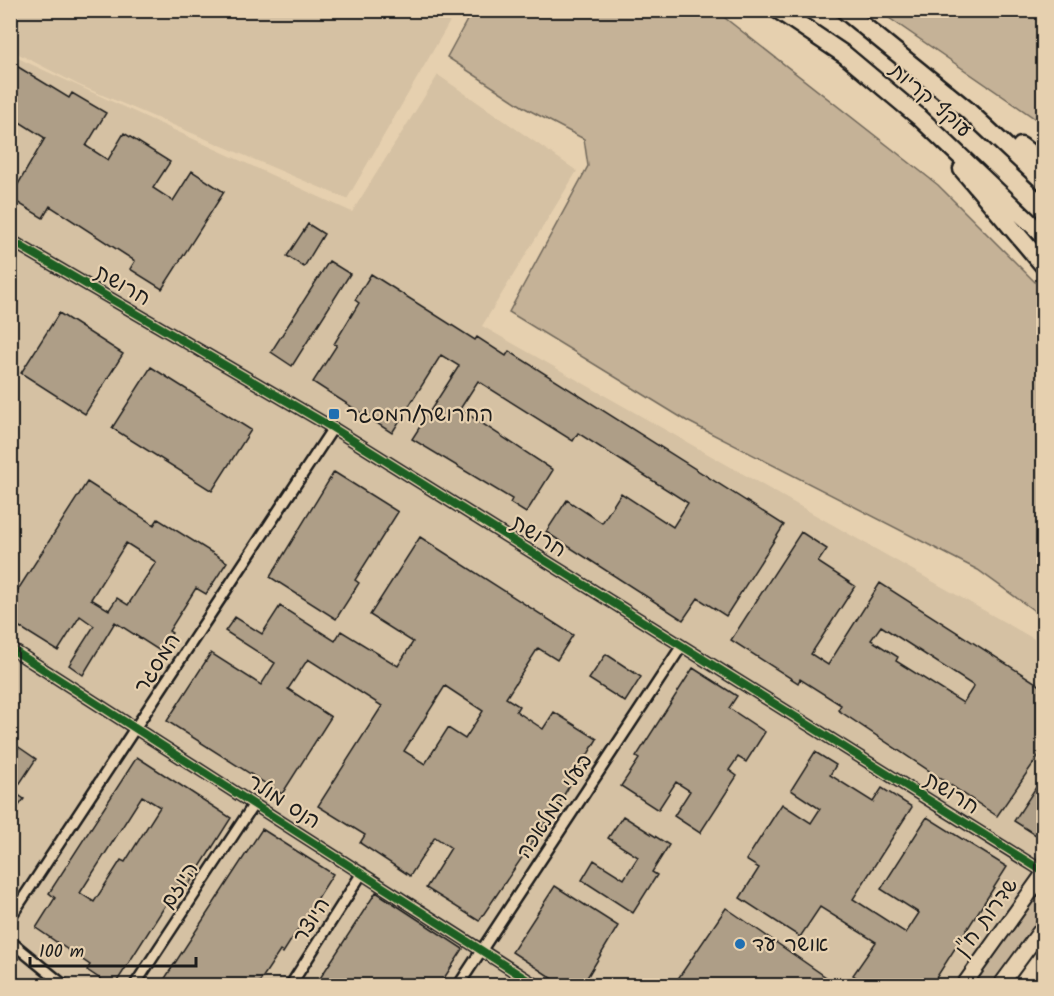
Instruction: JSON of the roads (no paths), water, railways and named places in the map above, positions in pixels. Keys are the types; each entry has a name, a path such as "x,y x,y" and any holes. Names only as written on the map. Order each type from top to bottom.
{"highway":[{"name":"עוקף קריות","path":"778,10 845,55 919,117 1044,236"},
{"name":"עוקף קריות","path":"844,10 966,109 1044,182"},
{"path":"966,109 1009,135 1044,164"},
{"path":"919,117 1044,266"}],"street":[{"name":"חרושת","path":"10,240 333,428 1044,873"},
{"name":"המסגר","path":"10,918 333,428"},
{"name":"בעלי המלאכה","path":"458,986 681,646"},
{"name":"הנס מולר","path":"10,648 537,986"},
{"name":"היוזם","path":"134,986 254,804"},
{"name":"היוצר","path":"290,986 362,873"},
{"name":"שדרות ח\"ן","path":"963,986 1044,873"},
{"path":"1000,986 1044,926"},
{"path":"10,941 65,986"}],"place":[{"name":"החרושת/המסגר","path":"334,414"},
{"name":"אושר עד","path":"740,944"}]}
